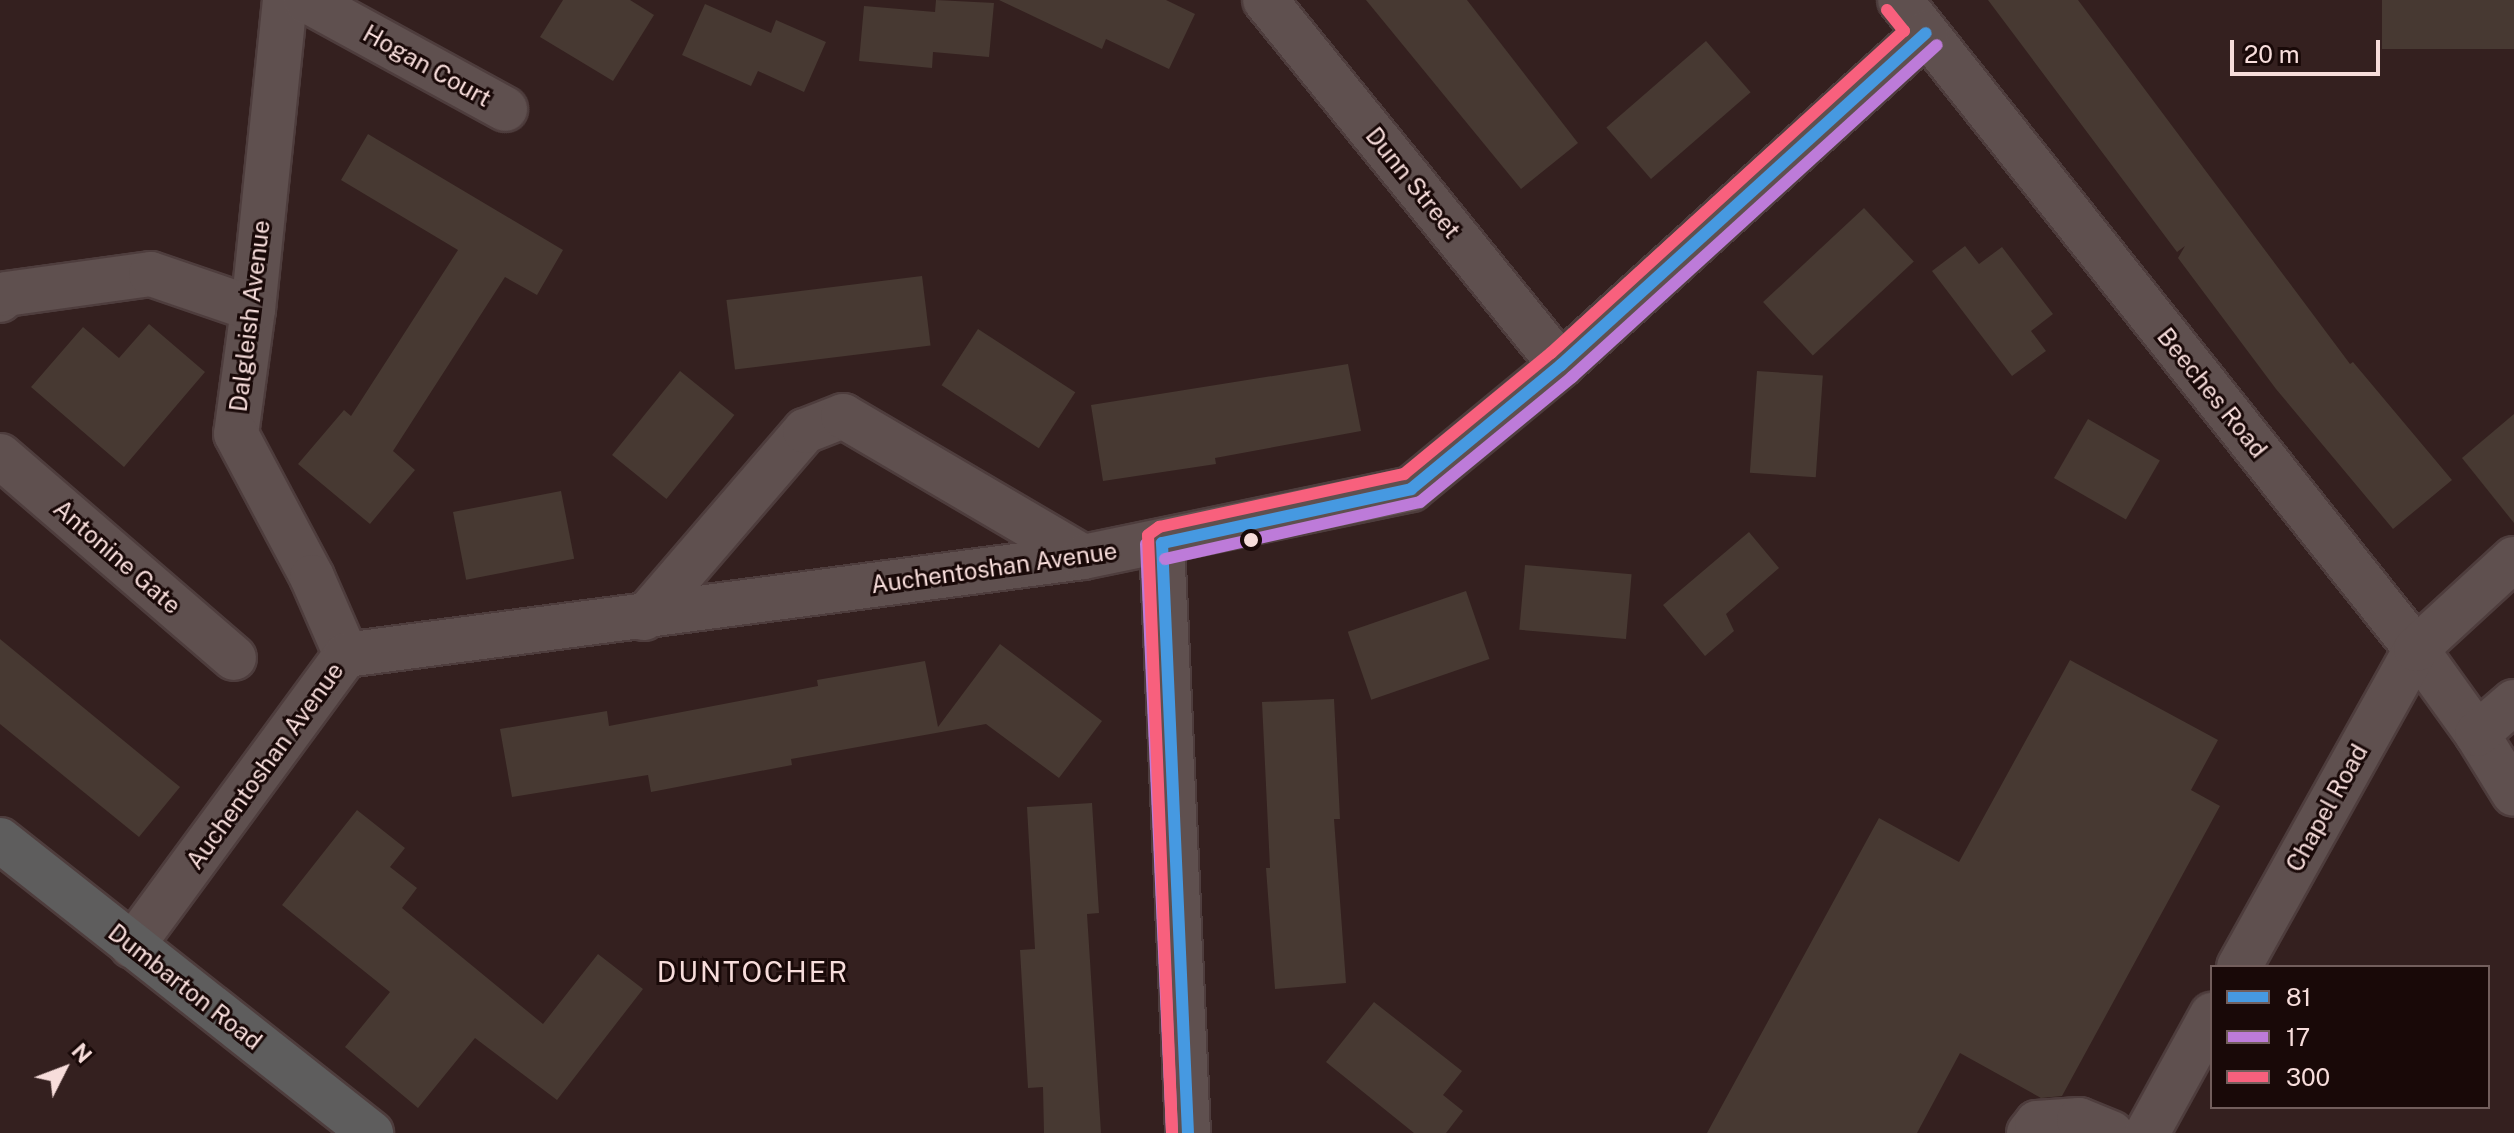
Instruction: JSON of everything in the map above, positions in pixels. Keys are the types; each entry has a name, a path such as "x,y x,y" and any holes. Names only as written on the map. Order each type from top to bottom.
{"main road":[{"name":"Dumbarton Road","path":"0,840 371,1133"}],"street":[{"name":"Dalgleish Avenue","path":"285,0 253,309 236,434 312,577 346,655"},
{"name":"Hogan Court","path":"306,0 505,109"},
{"name":"Dunn Street","path":"1265,0 1561,365"},
{"name":"Auchentoshan Avenue","path":"132,946 346,655 644,618 1083,557 1411,489 1561,365 1913,17"},
{"name":"Beeches Road","path":"1913,17 2416,649 2477,734 2514,794"},
{"path":"0,300 6,294 151,274 253,309"},
{"path":"644,618 805,431 843,416 1083,557"},
{"name":"Antonine Gate","path":"0,456 234,658"},
{"path":"1162,543 1188,1133"},
{"name":"Chapel Road","path":"2240,965 2416,649 2514,559"},
{"path":"2477,734 2514,702"},
{"path":"2147,1133 2210,1019"},
{"path":"2029,1133 2037,1123 2079,1120 2112,1133"}],"building":[{"path":"563,0 630,0 654,15 613,81 540,37"},
{"path":"936,0 994,3 989,57 933,52 932,68 859,61 864,6 935,12"},
{"path":"999,0 1166,0 1195,14 1169,69 1106,39 1102,49"},
{"path":"1366,0 1467,0 1578,143 1521,189"},
{"path":"1988,0 2078,0 2350,364 2353,362 2452,480 2393,529 2276,389 2178,258 2185,246 2177,252"},
{"path":"2382,0 2514,0 2514,49 2382,49"},
{"path":"705,4 771,33 776,20 826,42 804,92 758,71 751,86 682,55"},
{"path":"1706,41 1751,92 1651,179 1606,128"},
{"path":"368,134 563,250 537,295 505,277 393,451 415,470 370,524 298,464 344,410 351,416 458,250 341,180"},
{"path":"1864,208 1914,261 1813,356 1763,302"},
{"path":"1965,246 1979,264 2002,247 2053,314 2031,331 2046,351 2012,376 1932,271"},
{"path":"922,276 931,345 735,369 726,300"},
{"path":"149,324 205,372 124,467 31,387 83,327 119,358"},
{"path":"978,329 1075,392 1039,448 942,385"},
{"path":"1348,364 1361,431 1215,458 1216,464 1103,481 1091,405"},
{"path":"680,371 734,415 666,499 612,455"},
{"path":"1757,371 1823,376 1816,477 1750,473"},
{"path":"2514,414 2514,523 2462,458"},
{"path":"2088,419 2160,460 2126,519 2054,478"},
{"path":"561,491 574,559 466,580 453,512"},
{"path":"1749,532 1779,568 1726,614 1734,631 1705,656 1663,605"},
{"path":"1525,565 1632,574 1626,639 1519,630"},
{"path":"1466,591 1489,659 1371,700 1348,632"},
{"path":"0,639 180,787 139,837 0,724"},
{"path":"1000,644 1102,721 1059,778 986,724 791,759 792,765 651,792 648,775 512,797 500,729 607,711 609,726 818,686 817,680 925,661 938,727"},
{"path":"2070,660 2218,740 2191,790 2220,806 2062,1096 2041,1098 1960,1053 1917,1133 1707,1133 1879,818 1959,862"},
{"path":"1334,699 1340,819 1334,819 1346,983 1275,989 1266,868 1270,868 1262,702"},
{"path":"1092,803 1099,913 1087,914 1101,1133 1044,1133 1043,1087 1028,1088 1020,950 1035,949 1027,807"},
{"path":"357,810 405,848 390,867 417,888 402,908 543,1024 598,954 643,989 557,1100 475,1038 418,1108 345,1047 390,992 282,905"},
{"path":"1374,1002 1462,1071 1443,1095 1463,1111 1446,1133 1414,1133 1326,1062"}],"transit line":[{"name":"300","path":"1172,1133 1148,535 1159,527 1404,474 1551,353 1904,31 1887,10"},
{"name":"81","path":"1162,543 1411,489 1561,365 1926,33"},
{"name":"17","path":"1165,559 1420,502 1572,377 1937,45"},
{"name":"81","path":"1162,543 1188,1133"},
{"name":"17","path":"1146,544 1172,1133"}],"district":[{"name":"DUNTOCHER","path":"753,972"}]}
